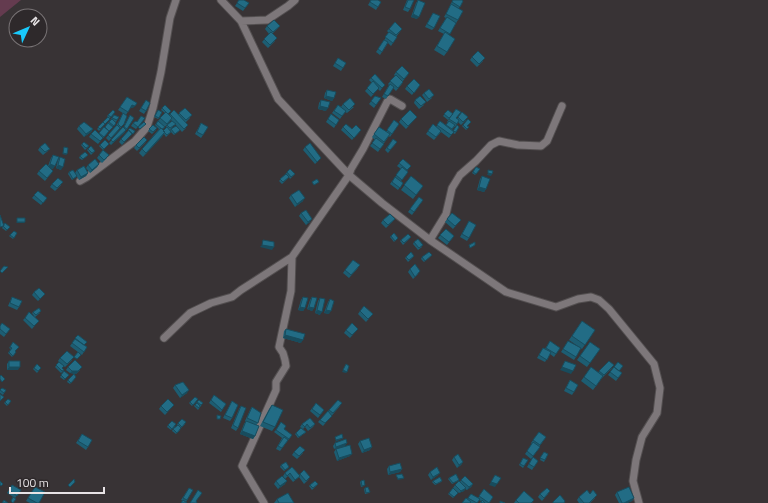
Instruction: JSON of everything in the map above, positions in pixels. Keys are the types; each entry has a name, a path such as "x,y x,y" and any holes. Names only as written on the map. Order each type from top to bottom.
{"street":[{"path":"80,181 135,141 147,127 161,72 170,18 176,0"},
{"path":"221,0 241,21 278,99 349,176 430,240 506,292 556,307 578,299 590,297 599,300 654,364 660,388 657,413 642,436 636,460 633,481 639,503"},
{"path":"241,21 267,20 288,6 294,0"},
{"path":"164,338 190,313 211,303 232,297 240,290 292,257 349,176 351,169 387,102 390,99 402,106"},
{"path":"430,240 446,214 452,188 460,175 476,162 491,145 499,141 518,145 541,146 547,141 562,106"},
{"path":"264,503 242,466 276,390 276,382 286,366 283,353 279,347 291,291 292,257"}],"shaded area":[{"path":"0,0 21,0 11,8 8,8 8,11 0,17"}],"building":[{"path":"239,0 244,0 249,3 245,8 237,3"},
{"path":"371,0 378,0 381,2 378,7 370,2"},
{"path":"408,0 414,0 410,9 405,7"},
{"path":"418,0 425,3 419,17 413,14"},
{"path":"453,0 463,1 460,7 452,2"},
{"path":"451,4 463,11 458,20 446,14"},
{"path":"433,13 440,16 434,28 427,24"},
{"path":"447,17 456,23 450,34 440,28"},
{"path":"274,20 280,26 273,32 267,26"},
{"path":"395,22 402,29 396,35 389,29"},
{"path":"271,32 277,38 270,45 264,39"},
{"path":"389,32 397,37 393,43 385,37"},
{"path":"445,32 455,39 447,52 437,46"},
{"path":"384,40 388,42 382,52 378,49"},
{"path":"478,51 485,58 479,64 472,57"},
{"path":"338,58 346,63 343,68 335,63"},
{"path":"402,66 409,73 404,79 396,72"},
{"path":"375,74 385,85 382,88 371,78"},
{"path":"396,75 403,82 398,88 390,81"},
{"path":"414,79 420,85 414,93 407,86"},
{"path":"373,81 379,88 373,94 367,88"},
{"path":"390,84 394,87 388,96 384,94"},
{"path":"429,89 434,95 429,99 424,93"},
{"path":"327,90 336,92 334,98 326,96"},
{"path":"375,96 381,98 376,105 371,101"},
{"path":"420,96 426,102 421,106 415,100"},
{"path":"127,97 137,103 135,106 132,105 128,112 120,107"},
{"path":"350,98 355,104 349,110 343,104"},
{"path":"146,100 150,103 146,111 141,108"},
{"path":"321,100 330,102 328,108 320,106"},
{"path":"165,105 171,111 168,114 162,108"},
{"path":"338,105 346,111 342,116 334,111"},
{"path":"185,108 192,115 186,120 179,113"},
{"path":"456,109 461,112 456,118 459,120 457,124 449,119"},
{"path":"113,110 115,112 111,117 108,115"},
{"path":"158,110 162,112 159,118 155,116"},
{"path":"174,110 188,125 184,129 170,114"},
{"path":"410,110 417,117 408,126 401,119"},
{"path":"448,110 453,114 449,118 444,114"},
{"path":"166,112 172,118 167,124 160,118"},
{"path":"462,112 468,117 463,122 458,117"},
{"path":"123,113 127,116 121,127 118,124"},
{"path":"331,114 339,120 336,125 328,119"},
{"path":"114,115 119,117 117,120 112,118"},
{"path":"130,115 134,118 127,129 124,127"},
{"path":"141,116 145,118 138,127 133,123 136,121 137,122"},
{"path":"108,117 110,119 105,124 103,122"},
{"path":"112,119 116,123 114,126 109,122"},
{"path":"468,119 471,122 467,126 469,127 467,129 463,125"},
{"path":"394,120 399,124 392,134 387,130"},
{"path":"158,121 165,127 162,129 156,124"},
{"path":"172,121 176,124 170,128 167,125"},
{"path":"440,121 454,132 451,135 437,125"},
{"path":"449,121 455,125 452,129 446,125"},
{"path":"84,122 93,129 86,134 79,126"},
{"path":"103,122 105,124 100,129 98,127"},
{"path":"144,122 146,124 140,129 138,127"},
{"path":"108,123 113,127 109,131 105,127"},
{"path":"201,123 208,127 203,135 197,132"},
{"path":"346,124 352,129 356,125 361,130 354,138 343,127"},
{"path":"433,124 441,131 436,137 428,131"},
{"path":"117,125 120,128 111,138 108,135"},
{"path":"153,125 157,128 153,132 149,129"},
{"path":"457,125 459,127 456,132 453,131"},
{"path":"176,126 180,130 175,134 171,129"},
{"path":"104,127 109,131 104,137 99,133"},
{"path":"123,127 126,130 113,142 111,140"},
{"path":"167,127 171,132 167,135 163,131"},
{"path":"379,127 390,134 384,142 374,134"},
{"path":"130,128 135,131 133,134 128,130"},
{"path":"161,128 165,132 146,153 142,149"},
{"path":"95,130 103,138 100,141 91,134"},
{"path":"129,130 132,134 124,142 121,139"},
{"path":"144,137 147,140 139,148 136,145"},
{"path":"376,138 384,144 380,149 372,143"},
{"path":"393,139 397,142 390,150 387,148"},
{"path":"105,140 109,144 104,149 100,145"},
{"path":"84,142 89,146 86,148 82,144"},
{"path":"45,143 50,149 45,152 40,147"},
{"path":"310,143 321,158 317,162 305,147"},
{"path":"91,146 95,151 92,153 88,149"},
{"path":"64,147 68,148 67,154 63,153"},
{"path":"103,150 109,155 104,160 99,155"},
{"path":"85,152 88,155 83,159 80,156"},
{"path":"53,155 59,157 55,166 50,164"},
{"path":"60,157 65,159 63,167 58,165"},
{"path":"95,159 99,164 92,170 88,165"},
{"path":"403,159 411,166 407,170 399,163"},
{"path":"46,164 53,171 47,178 39,171"},
{"path":"84,166 88,173 81,177 77,170"},
{"path":"402,167 408,172 402,180 396,175"},
{"path":"476,167 480,169 476,174 473,172"},
{"path":"290,169 295,174 291,177 287,172"},
{"path":"73,170 77,176 73,179 69,172"},
{"path":"488,170 493,171 492,174 488,173"},
{"path":"286,174 289,177 283,182 280,179"},
{"path":"411,176 423,186 416,195 404,185"},
{"path":"482,176 490,179 486,189 479,187"},
{"path":"395,177 403,183 400,188 392,182"},
{"path":"58,178 63,182 57,188 52,184"},
{"path":"317,179 319,182 314,185 312,182"},
{"path":"299,190 305,198 297,204 291,195"},
{"path":"38,191 47,198 43,203 34,195"},
{"path":"419,197 423,200 414,212 410,209"},
{"path":"306,210 312,219 308,222 301,213"},
{"path":"452,213 461,220 455,226 447,219"},
{"path":"390,214 395,219 388,225 383,220"},
{"path":"0,215 4,226 0,227"},
{"path":"17,218 25,218 25,222 17,222"},
{"path":"469,221 476,225 469,238 462,234"},
{"path":"5,223 10,227 7,230 3,226"},
{"path":"446,229 454,236 449,242 440,235"},
{"path":"14,231 17,233 14,238 10,235"},
{"path":"394,233 398,238 395,241 391,236"},
{"path":"408,234 411,237 404,243 401,240"},
{"path":"418,239 423,245 419,248 414,242"},
{"path":"263,240 274,242 274,247 262,245"},
{"path":"475,242 475,245 470,248 469,245"},
{"path":"411,252 414,256 409,260 406,257"},
{"path":"429,252 432,255 425,261 422,257"},
{"path":"353,260 360,265 351,275 345,270"},
{"path":"415,264 420,271 415,277 410,269"},
{"path":"4,266 8,267 2,273 0,271"},
{"path":"39,288 45,294 40,299 34,292"},
{"path":"12,297 22,301 19,307 10,303"},
{"path":"303,297 308,298 305,308 300,307"},
{"path":"312,297 317,298 314,308 309,307"},
{"path":"320,298 325,299 322,312 317,310"},
{"path":"330,299 334,301 331,311 326,310"},
{"path":"364,306 373,314 368,319 360,311"},
{"path":"39,308 41,311 36,315 33,312"},
{"path":"29,312 39,321 34,326 25,318"},
{"path":"582,321 595,330 585,345 572,336"},
{"path":"2,323 10,329 6,334 0,329"},
{"path":"352,323 358,329 352,335 346,330"},
{"path":"286,329 305,334 303,340 285,335"},
{"path":"78,335 87,342 84,345 75,338"},
{"path":"75,339 87,347 84,352 72,343"},
{"path":"550,341 560,348 556,354 546,348"},
{"path":"568,341 581,348 576,357 563,349"},
{"path":"13,342 19,347 13,356 9,352 12,348 10,347"},
{"path":"590,342 600,349 590,363 580,356"},
{"path":"543,348 551,352 547,360 539,355"},
{"path":"67,351 74,357 67,364 60,358"},
{"path":"78,352 81,355 77,359 74,357"},
{"path":"75,360 82,367 78,371 72,371 68,367"},
{"path":"9,361 20,361 20,367 9,367"},
{"path":"565,361 576,365 573,371 562,367"},
{"path":"609,361 614,365 604,375 599,371"},
{"path":"59,362 64,366 62,368 64,370 62,371 56,365"},
{"path":"618,362 623,366 619,371 614,367"},
{"path":"37,364 41,368 38,371 34,368"},
{"path":"346,364 349,366 347,372 343,370"},
{"path":"591,367 603,376 596,386 584,377"},
{"path":"614,367 622,373 618,378 610,372"},
{"path":"64,371 69,375 65,379 61,375"},
{"path":"74,374 76,377 71,383 68,380"},
{"path":"1,375 5,379 2,382 0,379"},
{"path":"570,380 578,385 574,392 566,388"},
{"path":"183,382 189,390 182,395 175,385"},
{"path":"2,388 6,390 4,393 0,390"},
{"path":"0,394 4,397 0,401"},
{"path":"214,395 226,404 222,410 211,400"},
{"path":"195,397 198,399 193,405 190,402"},
{"path":"8,399 11,401 8,405 5,402"},
{"path":"168,399 174,405 167,412 161,406"},
{"path":"199,400 203,403 201,405 197,402"},
{"path":"338,400 342,403 333,413 329,410"},
{"path":"232,401 238,405 232,418 225,415"},
{"path":"197,403 200,406 199,408 195,405"},
{"path":"316,403 324,410 320,415 312,409"},
{"path":"272,405 283,410 275,427 263,422"},
{"path":"241,406 246,408 238,428 233,425"},
{"path":"252,407 261,413 258,423 247,418"},
{"path":"328,411 332,416 325,423 320,420"},
{"path":"217,415 221,416 220,419 217,419"},
{"path":"310,418 315,424 310,428 307,424 305,427 302,424"},
{"path":"182,419 186,422 182,427 178,423"},
{"path":"172,421 176,424 172,429 168,425"},
{"path":"246,421 259,426 255,436 242,431"},
{"path":"281,422 286,426 284,429 292,435 289,439 276,430"},
{"path":"178,425 181,428 177,433 173,429"},
{"path":"301,428 306,432 299,437 296,433"},
{"path":"539,432 546,437 540,445 533,440"},
{"path":"82,434 92,440 88,447 78,441"},
{"path":"342,434 343,438 336,440 335,437"},
{"path":"284,437 288,440 282,448 278,446"},
{"path":"369,438 372,447 364,450 360,441"},
{"path":"346,439 347,443 336,447 335,443"},
{"path":"533,442 540,447 533,456 527,451"},
{"path":"350,445 352,454 339,458 336,449"},
{"path":"300,446 305,450 299,456 294,452"},
{"path":"544,452 548,454 545,460 540,458"},
{"path":"458,454 463,462 459,465 454,457"},
{"path":"533,457 538,461 534,467 529,464"},
{"path":"523,458 528,460 524,466 520,464"},
{"path":"286,462 289,467 285,470 281,465"},
{"path":"400,463 402,469 390,472 389,466"},
{"path":"292,467 300,476 295,480 290,473 287,476 285,473"},
{"path":"437,467 440,473 433,477 430,472"},
{"path":"304,470 310,477 306,481 300,474"},
{"path":"402,474 404,478 398,479 396,475"},
{"path":"456,474 459,480 453,483 449,478"},
{"path":"495,475 501,478 497,484 491,482"},
{"path":"282,476 287,481 280,486 276,481"},
{"path":"465,476 473,484 469,487 461,480"},
{"path":"440,477 442,481 436,484 433,481"},
{"path":"74,479 75,482 70,487 68,485"},
{"path":"364,480 365,485 362,486 361,481"},
{"path":"315,481 318,484 313,488 310,485"},
{"path":"459,481 466,488 461,491 455,485"},
{"path":"12,485 21,490 17,496 9,490"},
{"path":"35,487 45,492 39,503 28,498"},
{"path":"368,487 370,492 366,493 365,488"},
{"path":"629,487 634,498 622,503 617,492"},
{"path":"189,488 193,490 187,500 183,498"},
{"path":"453,488 458,493 454,497 449,493"},
{"path":"547,488 550,491 544,498 540,494"},
{"path":"484,489 493,497 489,503 479,496"},
{"path":"198,490 202,493 196,501 197,503 190,503"},
{"path":"587,490 590,494 593,490 597,495 589,503 584,503 579,497"},
{"path":"524,491 534,500 531,503 519,503 516,500"},
{"path":"288,493 294,503 279,503 277,499"},
{"path":"471,494 480,499 477,503 468,498"},
{"path":"560,495 565,501 564,503 553,503 553,502"},
{"path":"13,497 16,499 13,503 11,501"},
{"path":"466,498 471,502 462,503"}]}
